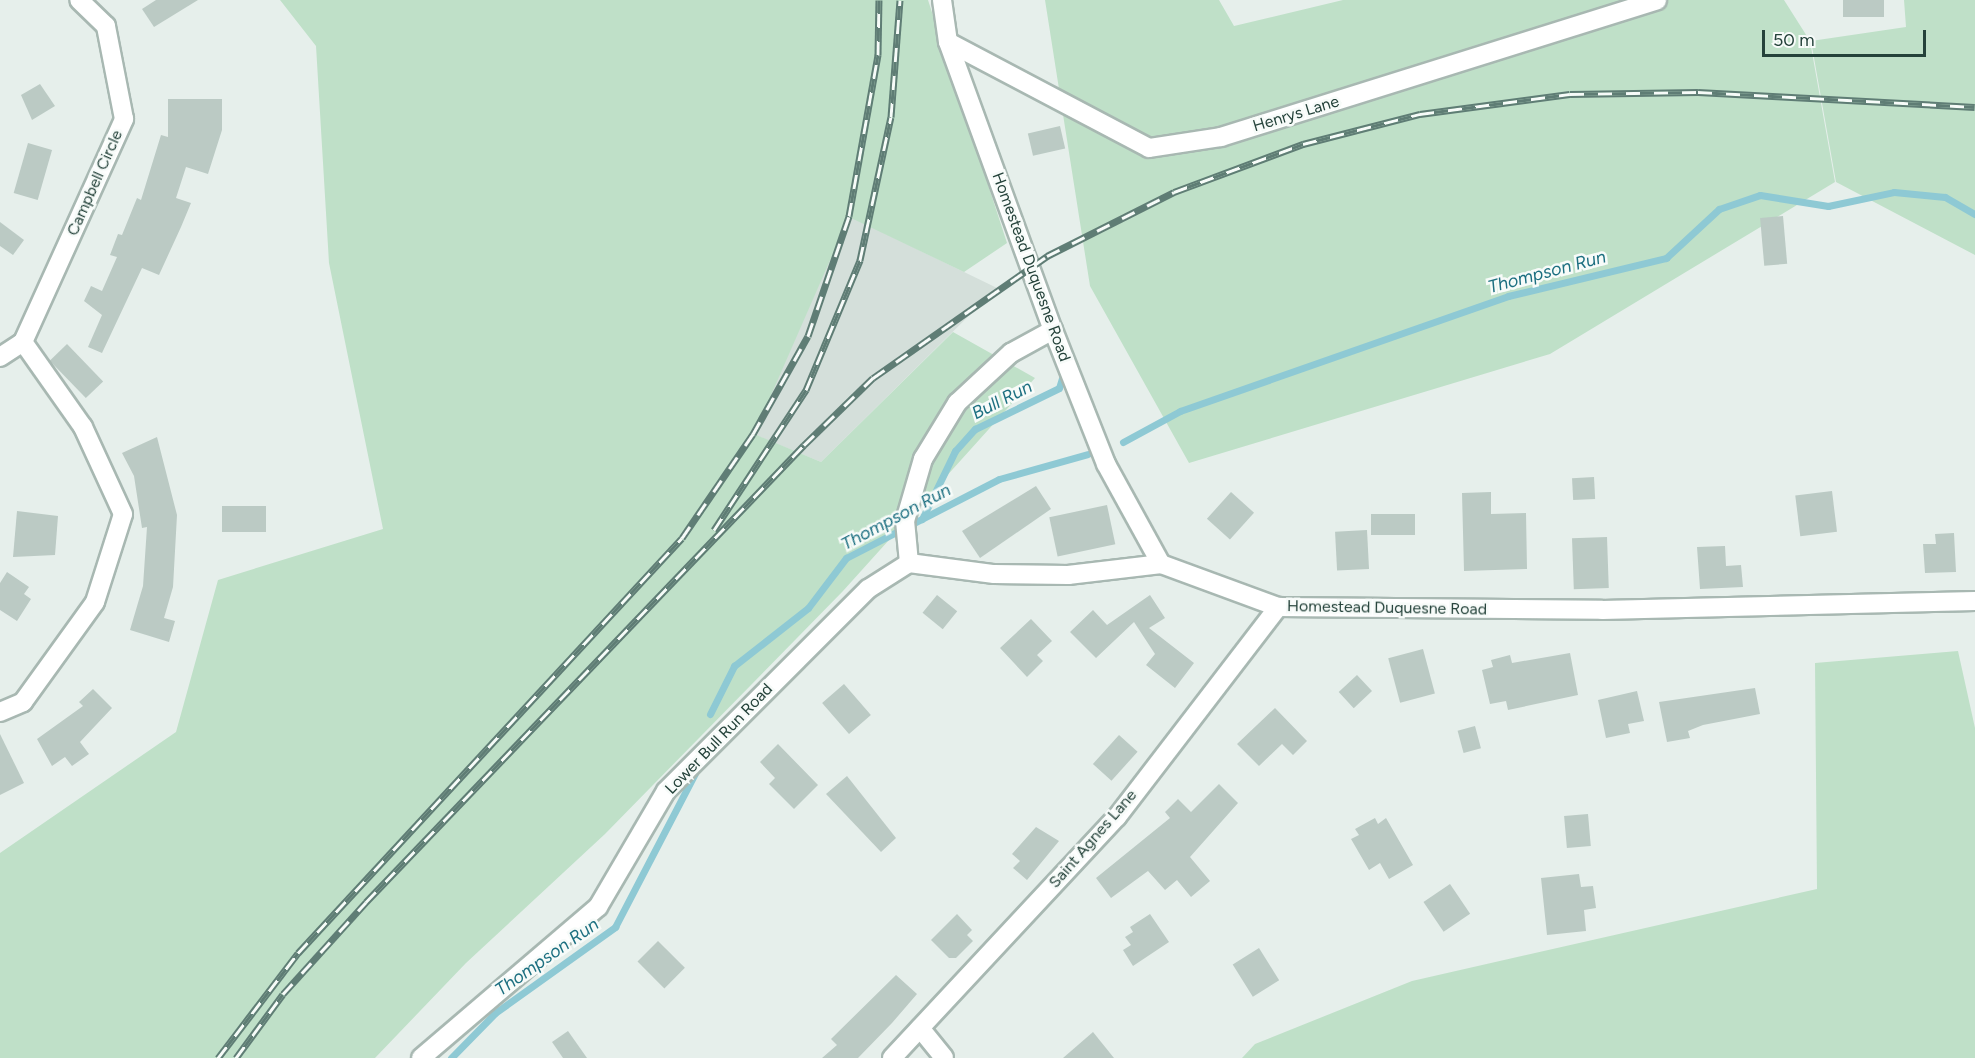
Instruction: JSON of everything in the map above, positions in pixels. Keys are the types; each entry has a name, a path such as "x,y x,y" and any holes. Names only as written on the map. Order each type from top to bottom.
{"street":[{"name":"Campbell Circle","path":"23,342 124,119 106,26 79,0"},
{"name":"Homestead Duquesne Road","path":"942,0 948,42 1053,330 1106,464 1161,564 1278,607 1602,610 1975,601"},
{"name":"Henrys Lane","path":"948,42 1149,148 1221,137 1657,0"},
{"path":"1053,330 1011,353 957,403 923,459 906,529 909,562 994,574 1057,575 1161,564"},
{"path":"0,357 23,342 83,427 123,514 96,602 23,702 0,712"},
{"name":"Lower Bull Run Road","path":"421,1058 598,906 666,791 868,589 909,562"},
{"name":"Saint Agnes Lane","path":"892,1058 1117,817 1278,607"},
{"path":"920,1028 944,1058"}],"shaded area":[{"path":"849,216 997,288 821,462 753,434"}],"green space":[{"path":"280,0 928,0 1007,243 964,272 849,217 754,434 821,462 953,332 1035,378 843,591 605,834 466,963 375,1058 0,1058 0,853 176,732 218,580 383,529 329,263 316,46"},
{"path":"1045,0 1219,0 1234,26 1343,0 1784,0 1810,41 1835,182 1550,354 1189,463 1090,286"},
{"path":"1904,0 1975,0 1975,255 1836,182 1811,41 1906,27"},
{"path":"1958,651 1975,728 1975,1058 1242,1058 1255,1044 1412,981 1817,889 1815,663"}],"building":[{"path":"156,0 198,0 154,27 142,9"},
{"path":"1843,0 1884,0 1884,17 1843,17"},
{"path":"40,84 55,106 32,120 21,95"},
{"path":"168,99 222,99 222,130 208,174 186,167 176,198 191,203 181,227 159,275 142,268 102,353 88,347 102,315 84,301 91,286 102,291 117,257 110,255 118,234 122,235 137,198 141,200 161,135 168,137"},
{"path":"1060,126 1065,148 1033,156 1028,133"},
{"path":"28,143 52,150 38,200 14,193"},
{"path":"1783,216 1787,264 1764,266 1760,218"},
{"path":"0,222 24,240 13,255 0,246"},
{"path":"67,344 103,381 86,398 50,361"},
{"path":"157,437 177,515 173,587 164,618 175,621 169,642 130,630 143,586 147,527 142,528 134,476 122,453"},
{"path":"1594,477 1595,499 1573,500 1572,478"},
{"path":"1036,486 1051,509 980,558 962,531"},
{"path":"1832,491 1837,532 1800,536 1795,496"},
{"path":"1231,492 1254,513 1230,539 1207,519"},
{"path":"1491,492 1491,514 1526,513 1527,569 1464,571 1462,493"},
{"path":"1107,505 1115,544 1058,556 1049,517"},
{"path":"222,506 266,506 266,532 222,532"},
{"path":"17,511 58,516 55,555 13,557"},
{"path":"1371,514 1415,514 1415,535 1371,535"},
{"path":"1367,530 1369,569 1337,571 1335,532"},
{"path":"1954,533 1956,572 1925,573 1923,544 1936,544 1935,534"},
{"path":"1607,537 1609,588 1574,589 1572,538"},
{"path":"1725,546 1726,566 1741,565 1743,587 1700,589 1697,547"},
{"path":"7,572 29,587 24,594 31,599 17,621 0,610 0,583"},
{"path":"937,595 957,611 943,629 923,613"},
{"path":"1150,595 1165,618 1149,628 1194,663 1175,688 1146,665 1155,654 1134,622 1096,658 1070,632 1093,610 1107,625"},
{"path":"1031,619 1052,641 1037,655 1043,661 1027,677 1000,648"},
{"path":"1423,649 1435,693 1400,703 1388,658"},
{"path":"1570,653 1578,695 1508,710 1506,701 1490,704 1482,670 1493,667 1491,660 1510,655 1512,663"},
{"path":"1357,675 1372,691 1354,708 1339,692"},
{"path":"844,684 871,715 849,734 822,703"},
{"path":"1755,688 1760,714 1703,725 1688,731 1690,738 1667,742 1659,702"},
{"path":"93,689 112,708 80,742 89,754 72,766 65,757 52,766 37,739 83,706 79,702"},
{"path":"1637,691 1644,721 1628,724 1630,733 1606,738 1598,700"},
{"path":"1275,708 1307,741 1293,755 1282,744 1259,766 1237,744"},
{"path":"1475,726 1481,748 1464,753 1458,731"},
{"path":"0,734 24,783 0,795"},
{"path":"1119,735 1138,752 1111,781 1093,764"},
{"path":"778,744 818,785 794,809 769,784 775,778 760,762"},
{"path":"847,776 896,838 881,852 826,794"},
{"path":"1219,784 1238,803 1190,857 1210,881 1191,897 1177,880 1165,890 1148,871 1111,898 1096,878 1170,818 1165,812 1178,799 1191,812"},
{"path":"1588,814 1591,846 1567,848 1564,816"},
{"path":"1375,818 1378,824 1386,818 1413,865 1389,879 1380,863 1369,870 1351,839 1359,835 1355,829"},
{"path":"1036,827 1059,841 1027,880 1013,868 1020,861 1012,854"},
{"path":"1579,874 1581,887 1593,886 1596,908 1584,910 1586,931 1547,935 1541,878"},
{"path":"1450,884 1470,914 1444,932 1423,902"},
{"path":"957,914 972,930 967,935 973,941 956,958 949,958 931,940"},
{"path":"1150,914 1169,942 1133,966 1123,950 1131,945 1125,937 1133,932 1130,927"},
{"path":"658,941 685,968 664,988 637,962"},
{"path":"1259,948 1279,980 1253,997 1233,964"},
{"path":"896,975 917,994 892,1023 858,1058 822,1058 837,1045 831,1039"},
{"path":"568,1031 587,1058 563,1058 552,1042"},
{"path":"1093,1032 1114,1058 1063,1058"}],"waterway":[{"name":"Thompson Run","path":"1123,442 1180,411 1508,296 1666,258 1719,209 1760,195 1828,206 1894,192 1945,197 1975,214"},
{"name":"Bull Run","path":"922,519 955,451 975,429 1059,388 1063,375"},
{"name":"Thompson Run","path":"710,714 734,666 808,608 846,558 999,479 1088,454"},
{"name":"Thompson Run","path":"451,1058 495,1013 615,927 695,773"}],"railway":[{"path":"218,1058 298,953 682,538 753,434 808,336 849,216 878,55 879,0"},
{"path":"714,530 806,390 860,260 891,117 900,0"},
{"path":"236,1058 283,994 366,902 804,445 873,378 1047,256 1174,192 1303,144 1420,114 1570,94 1698,92 1975,107"}]}
